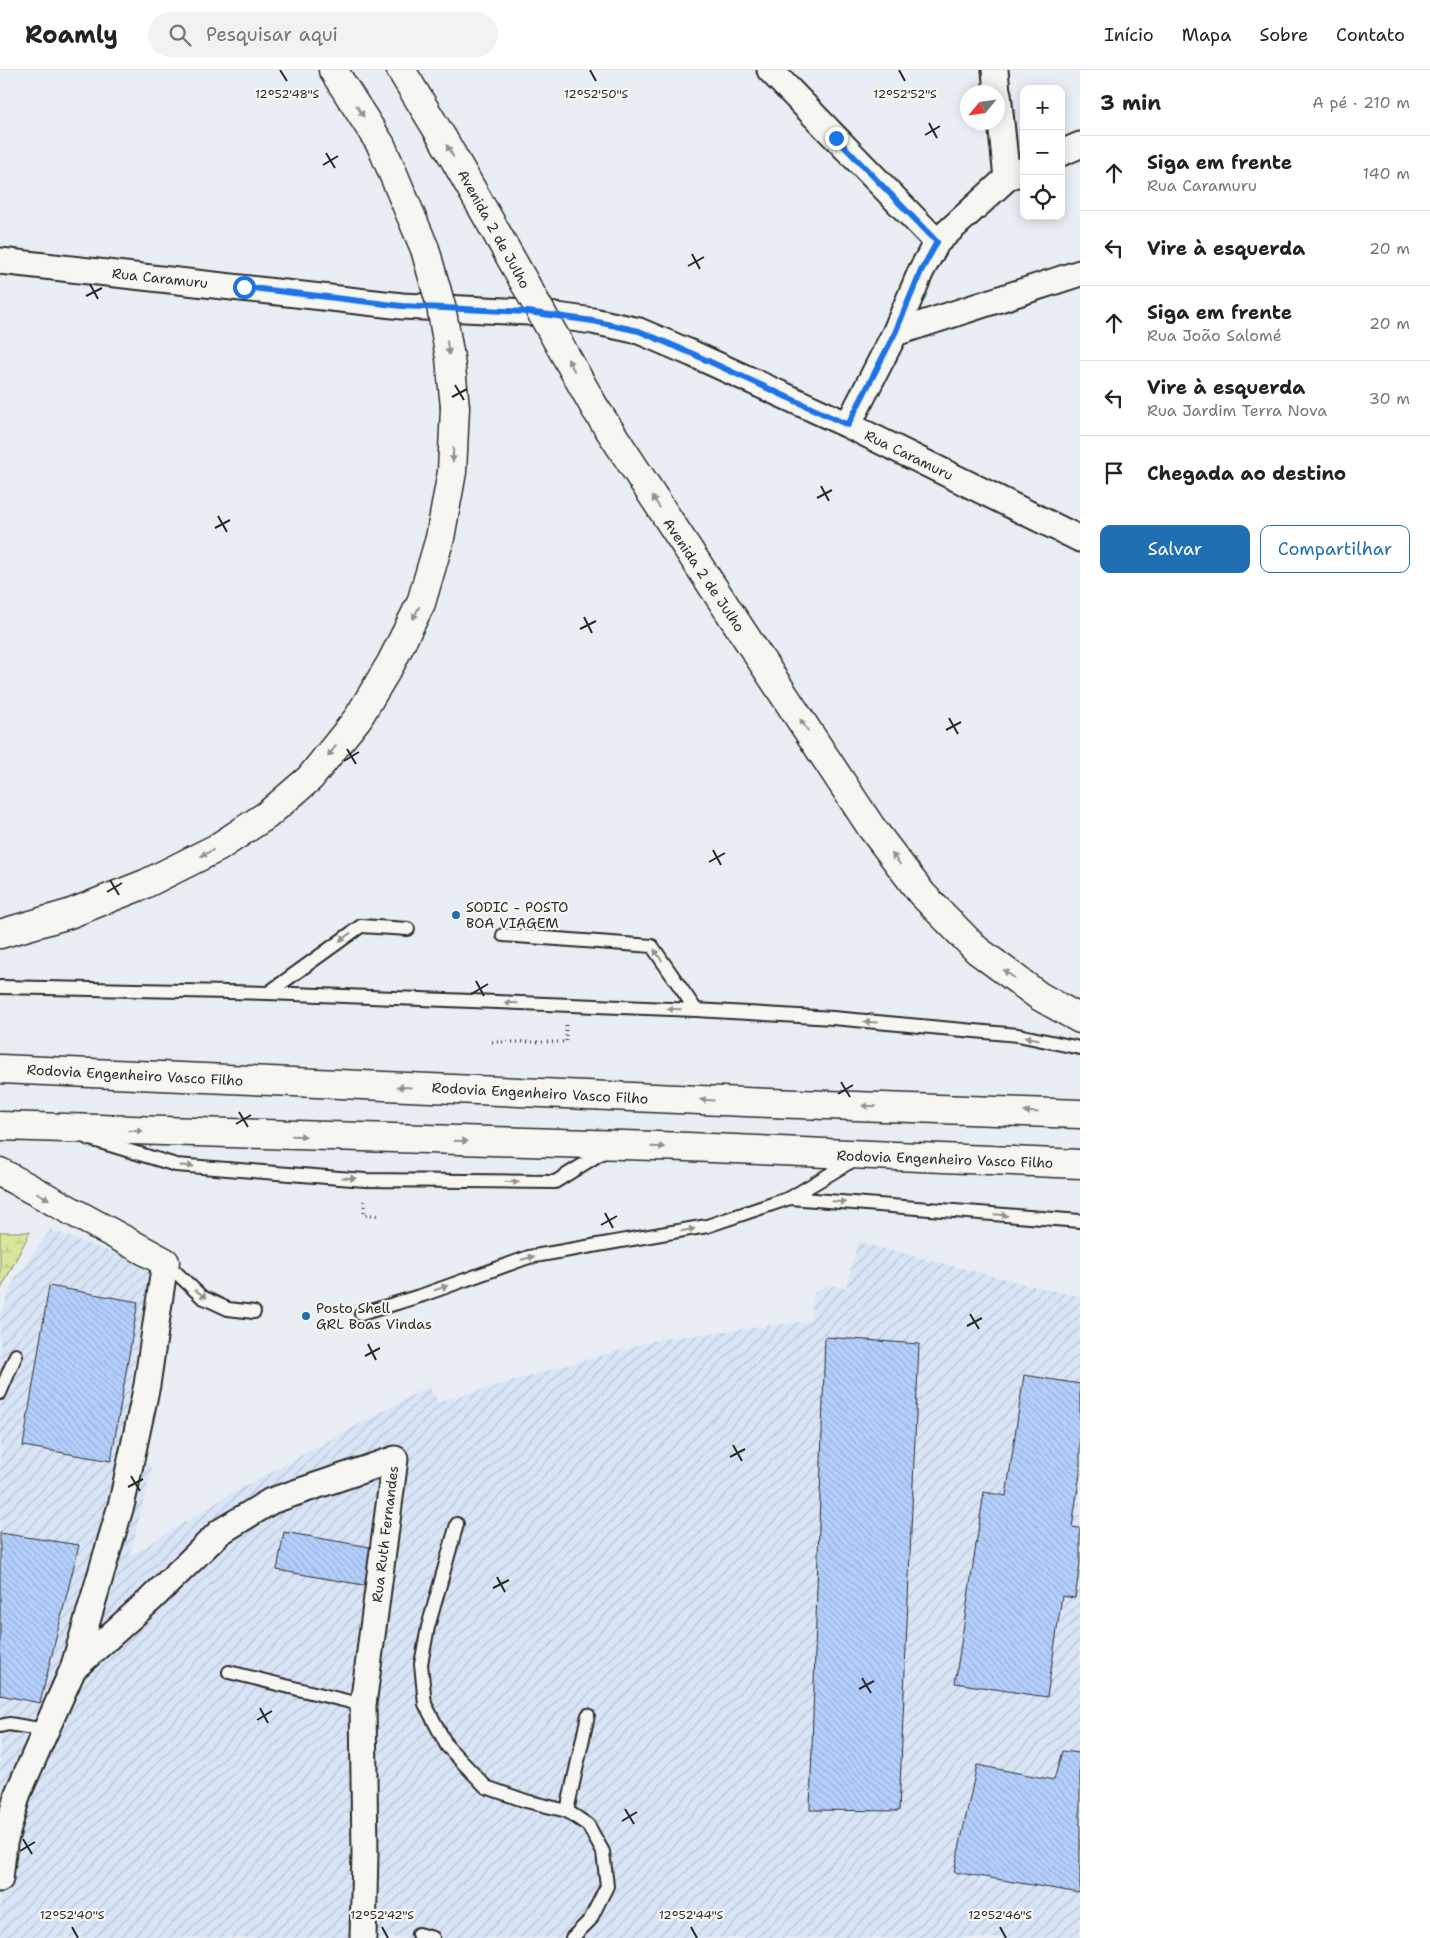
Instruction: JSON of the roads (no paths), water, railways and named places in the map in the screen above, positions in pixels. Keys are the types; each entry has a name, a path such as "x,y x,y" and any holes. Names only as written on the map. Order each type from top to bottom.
{"main road":[{"path":"0,934 68,914 145,884 217,848 267,815 310,778 358,718 391,663 421,603 440,538 452,472 455,407 450,358 441,306 425,249 381,144 334,70"},
{"name":"Avenida 2 de Julho","path":"401,70 444,139 595,408 871,827 922,894 977,950 1039,996 1080,1019"},
{"name":"Rodovia Engenheiro Vasco Filho","path":"0,1069 745,1102 1080,1114"},
{"name":"Rodovia Engenheiro Vasco Filho","path":"0,1126 615,1145 1080,1164"},
{"path":"0,1172 165,1262"}],"street":[{"path":"770,70 937,242"},
{"path":"995,70 996,85"},
{"path":"848,425 895,333 921,271 937,242 1015,174 1005,129"},
{"path":"1065,151 1080,145"},
{"name":"Rua Caramuru","path":"0,261 402,306 528,312 593,321 639,331 848,425 1080,539"},
{"path":"895,333 1080,274"},
{"name":"Rua Ruth Fernandes","path":"0,1879 4,1843 18,1793 73,1669 122,1502 147,1385 165,1262"},
{"name":"Rua Ruth Fernandes","path":"73,1669 150,1600 220,1532 271,1501 395,1459 363,1705 365,1853 363,1938"}],"lane":[{"path":"268,993 362,926 408,929"},
{"path":"503,935 652,946 696,1010"},
{"path":"0,987 268,993 696,1010 833,1018 1018,1036 1080,1048"},
{"path":"56,1129 176,1165 365,1180 555,1182 615,1145"},
{"path":"361,1314 422,1295 529,1257 707,1226 790,1198 862,1156"},
{"path":"790,1198 1080,1221"},
{"path":"165,1262 202,1297 228,1309 254,1312"},
{"path":"0,1394 16,1355"},
{"path":"457,1524 428,1627 421,1664 425,1704 447,1746 486,1787 526,1801 567,1811 588,1825 603,1852 607,1886 590,1920 572,1938"},
{"path":"229,1672 363,1705"},
{"path":"567,1811 588,1716"},
{"path":"0,1726 10,1724 46,1730"},
{"path":"418,1934 433,1938"}],"place":[{"name":"SODIC - POSTO BOA VIAGEM","path":"456,915"},
{"name":"Posto Shell GRL Boas Vindas","path":"306,1316"}]}
